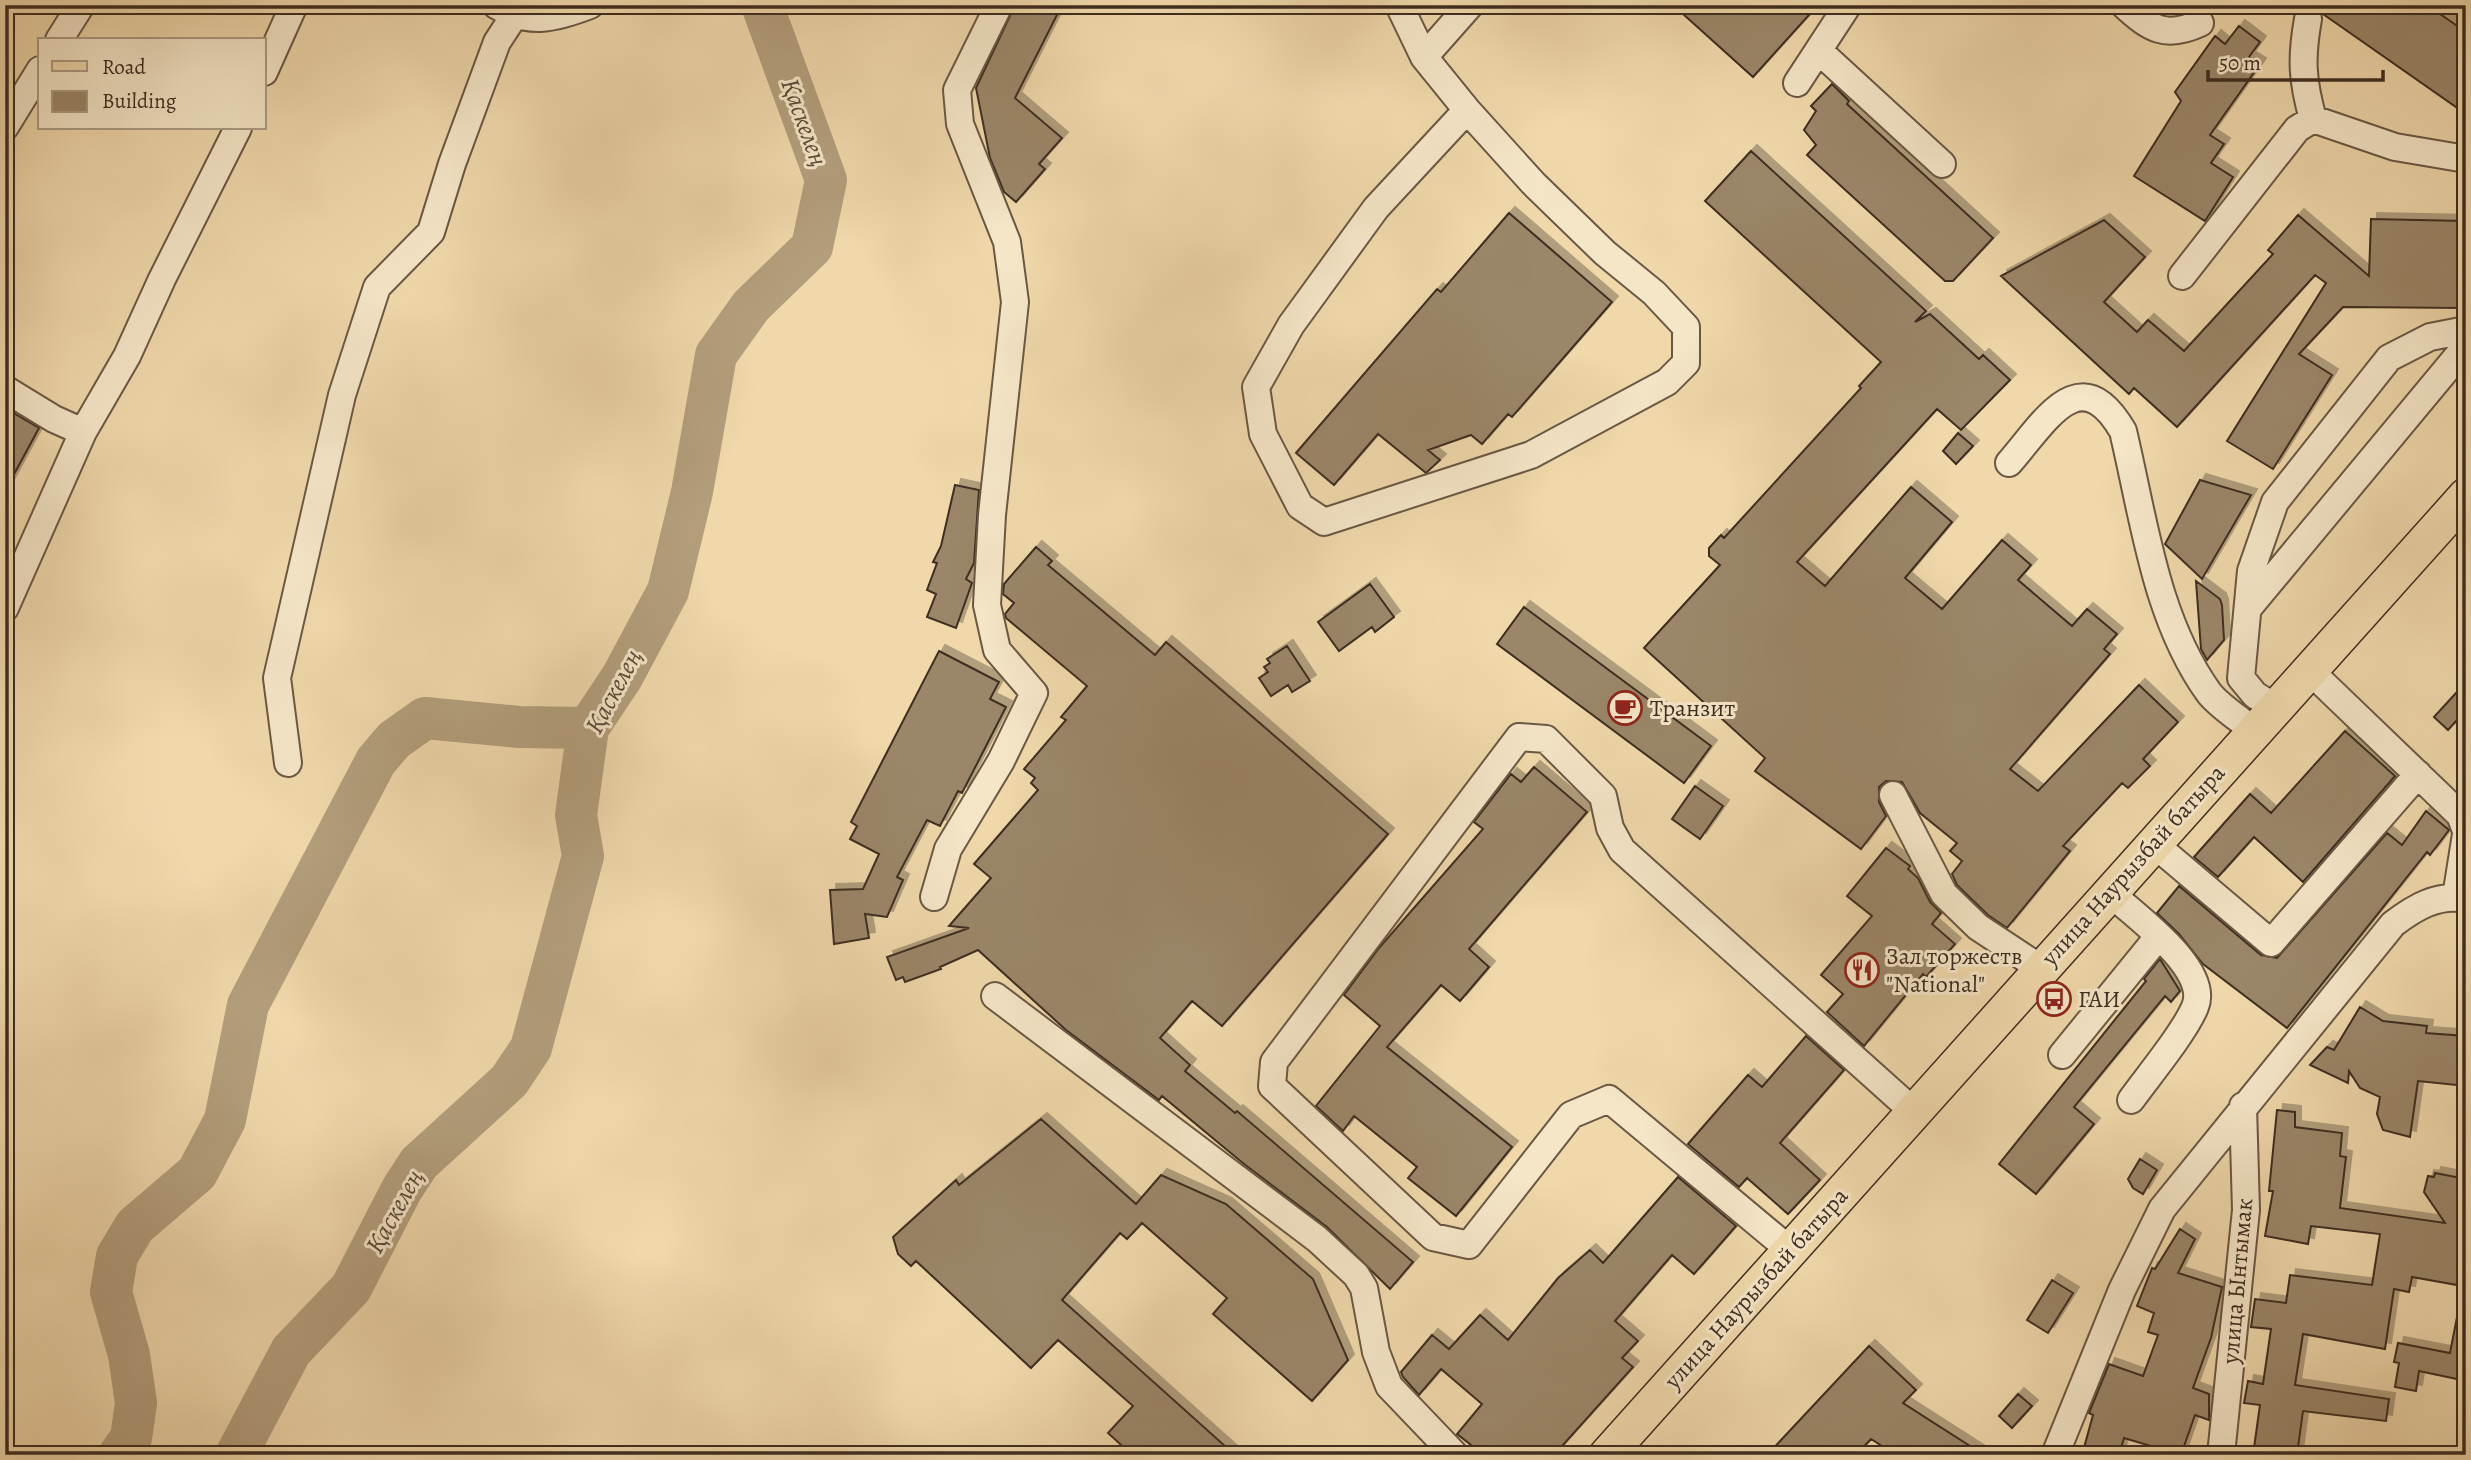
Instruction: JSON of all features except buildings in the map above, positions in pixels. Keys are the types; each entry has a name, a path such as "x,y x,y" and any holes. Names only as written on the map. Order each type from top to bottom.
{"main road":[{"name":"улица Наурызбай батыра","path":"1607,1455 2040,968 2466,496"}],"street":[{"path":"60,38 81,5"},
{"path":"266,68 294,5"},
{"path":"288,763 277,678 305,546 342,395 377,287 431,232 452,164 497,42 505,11 548,20 590,5"},
{"path":"934,897 948,849 1001,761 1034,694 997,650 986,605 992,515 1016,302 1007,242 960,124 957,90 999,5"},
{"path":"1399,5 1424,57 1467,110 1533,183 1605,253 1654,293 1686,327 1686,363 1667,382 1531,455 1324,522 1300,506 1263,433 1256,387 1291,325 1376,208 1467,110"},
{"path":"1424,57 1470,5"},
{"path":"1797,83 1848,5"},
{"path":"2124,5 2148,27 2181,32 2200,23"},
{"path":"2308,19 2302,52 2302,83 2313,119"},
{"path":"1819,51 1941,164"},
{"path":"5,127 38,73"},
{"path":"2313,119 2395,147 2466,159"},
{"path":"2182,276 2297,129 2313,119"},
{"path":"5,608 83,432 127,356 162,279 237,130"},
{"path":"2264,719 2255,695 2242,678 2251,571 2276,502 2389,358 2430,337 2466,330"},
{"path":"2250,606 2466,346"},
{"path":"5,388 54,419 83,432"},
{"path":"2009,463 2051,414 2073,398 2083,395 2099,400 2110,409 2123,431 2161,592 2174,632 2210,695 2264,719"},
{"path":"2055,1455 2122,1290 2162,1209 2393,924 2419,905 2461,898 2466,833 2460,815 2309,670"},
{"path":"1791,1251 1609,1099 1571,1115 1469,1245 1433,1237 1272,1086 1274,1062 1519,737 1546,739 1603,796 1610,828 1622,850 1913,1111"},
{"path":"2153,843 2271,943 2418,774"},
{"path":"1894,795 1944,894 1978,927 2040,968"},
{"path":"2109,892 2183,959 2196,981 2196,1005 2131,1100"},
{"path":"2062,1055 2158,937"},
{"path":"995,996 1317,1238 1356,1275 1364,1288 1376,1352 1389,1386 1455,1455"},
{"name":"улица Ынтымак","path":"2221,1455 2246,1210 2243,1106"}],"waterway":[{"name":"Қаскелең","path":"236,1455 291,1351 351,1288 402,1189 419,1163 509,1081 531,1048 583,856 576,815 588,728 622,677 668,591 692,492 716,355 751,306 812,247 826,180 762,5"},
{"path":"119,1455 131,1438 136,1403 129,1355 111,1292 117,1256 135,1226 197,1173 225,1120 248,1005 376,761 394,740 425,718 519,727 588,728"}],"place":[{"name":"Транзит","path":"1625,708"},
{"name":"Зал торжеств \"National\"","path":"1862,970"},
{"name":"ГАИ","path":"2054,999"}]}
